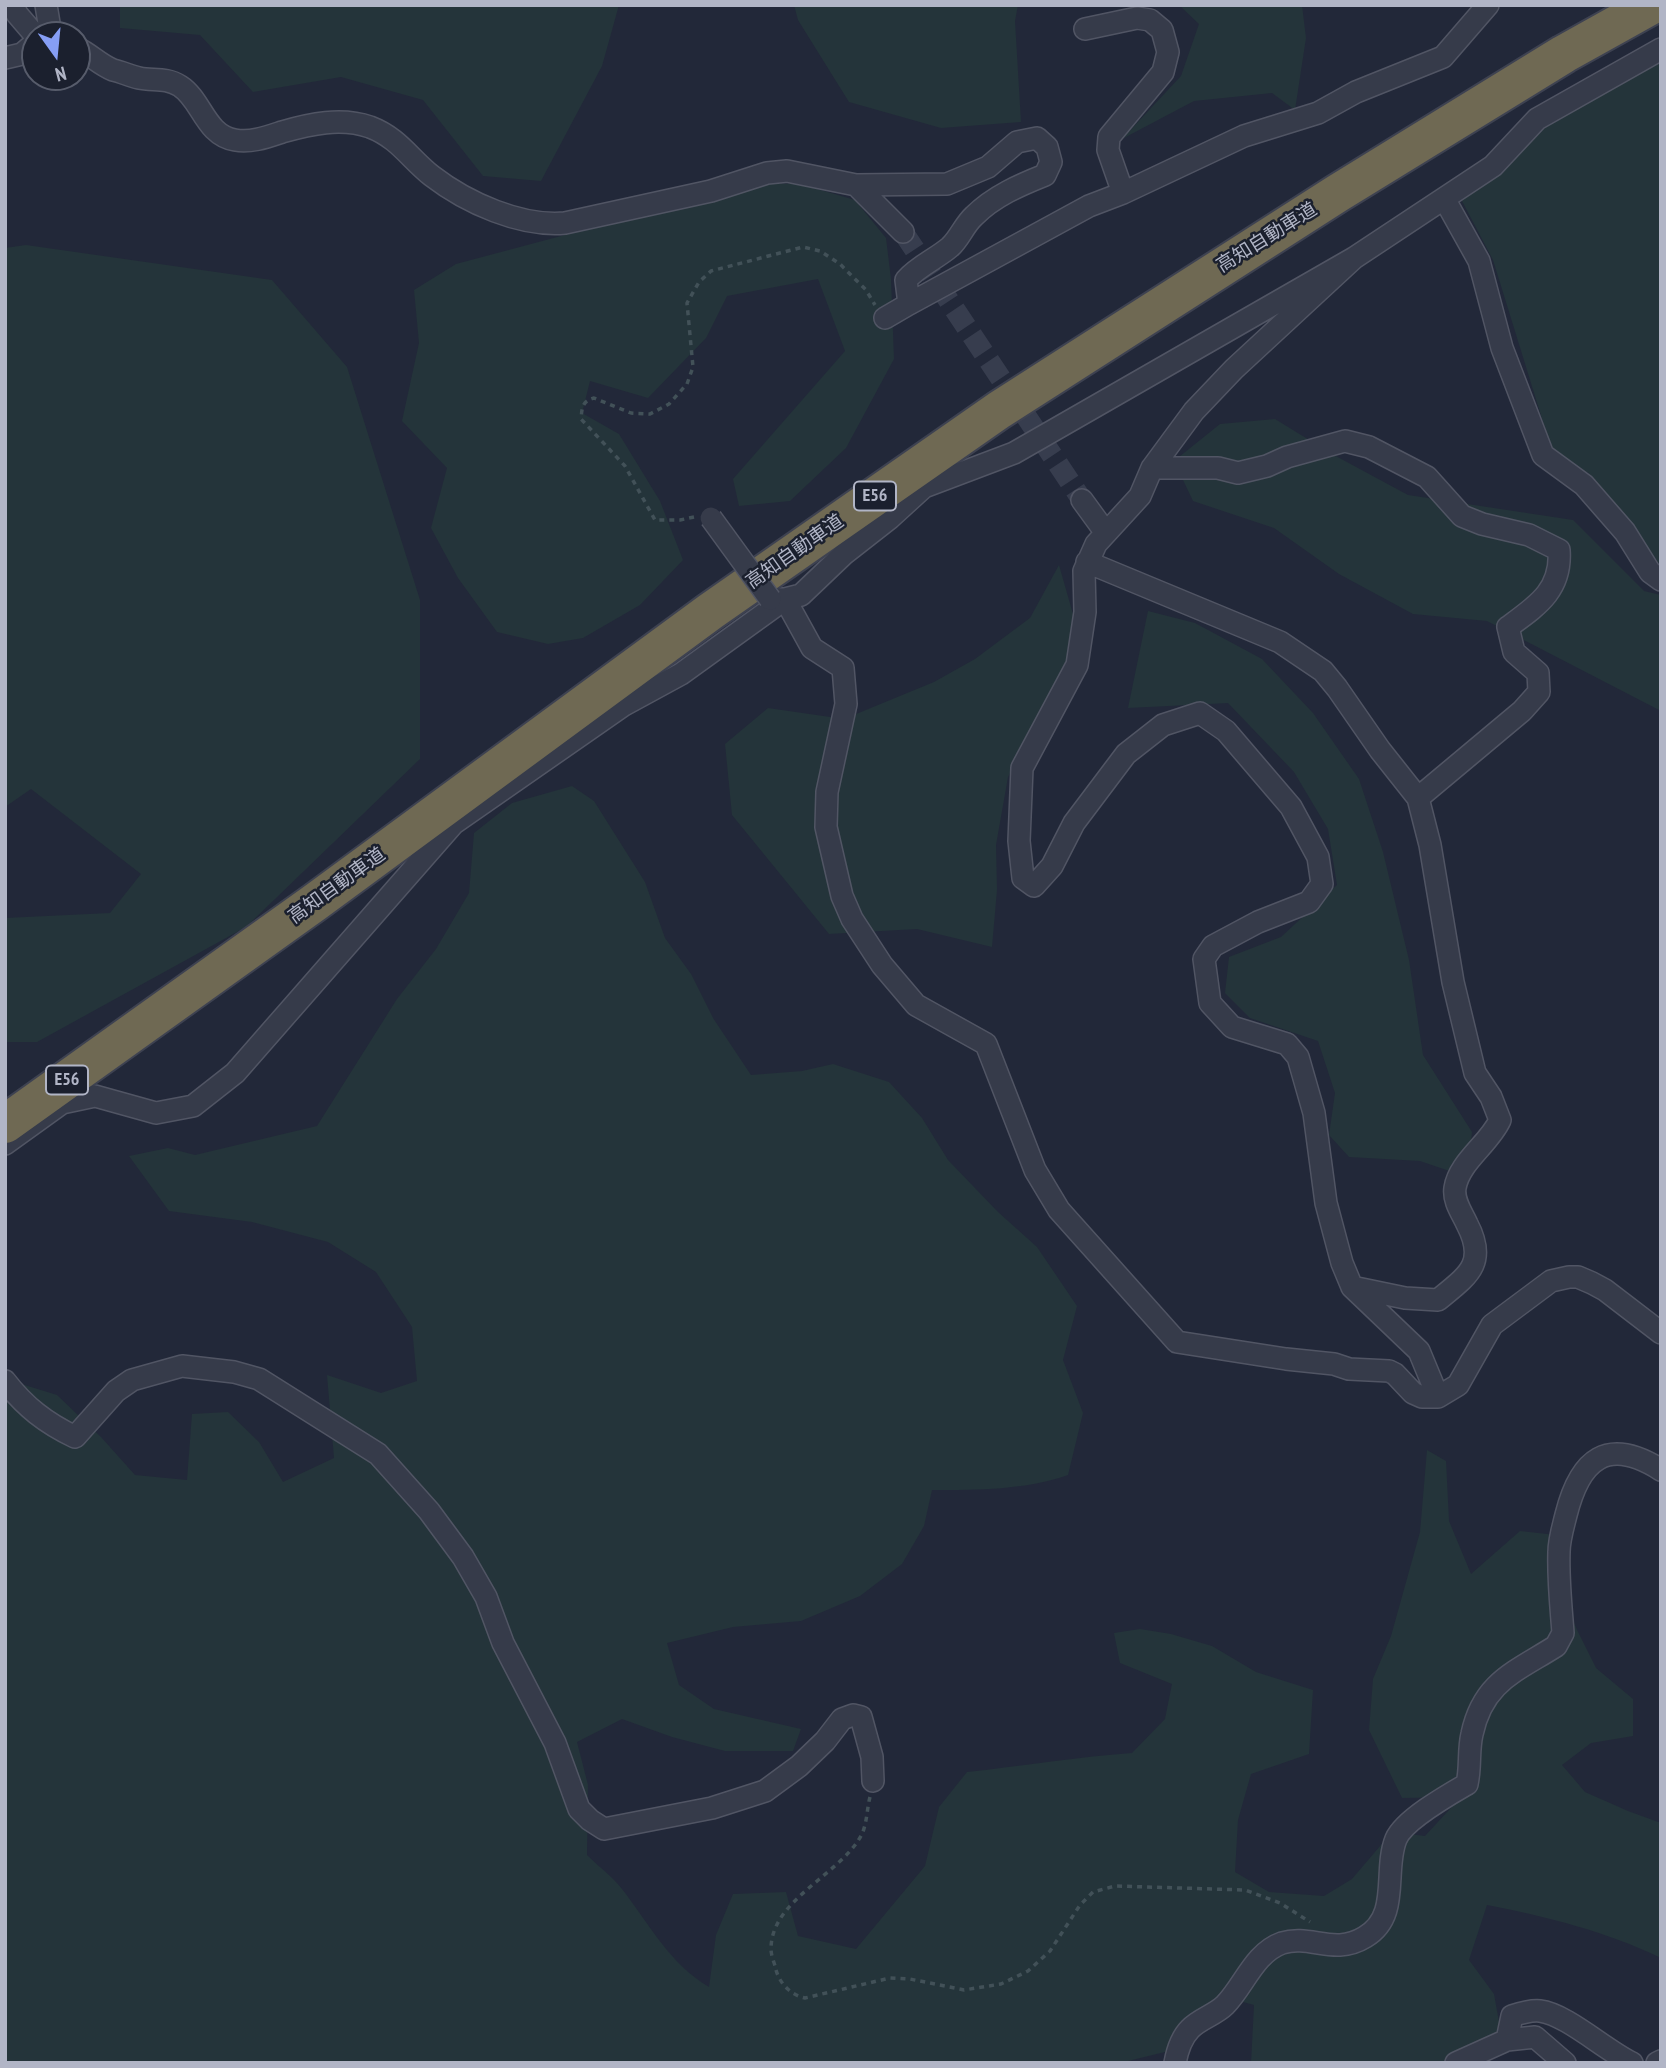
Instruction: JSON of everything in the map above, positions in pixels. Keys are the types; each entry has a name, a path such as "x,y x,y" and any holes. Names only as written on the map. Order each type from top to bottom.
{"highway":[{"name":"高知自動車道","path":"5,1124 125,1030 797,531 977,404 1178,273 1620,5"},
{"name":"高知自動車道","path":"5,1107 314,903 711,611 999,410 1338,193 1564,54 1653,5"}],"street":[{"path":"13,5 23,21"},
{"path":"884,318 1089,206 1124,193 1244,136 1318,113 1356,92 1443,57 1488,5"},
{"path":"1085,29 1137,18 1150,20 1162,30 1168,52 1163,72 1109,137 1108,150 1124,193"},
{"path":"5,1144 62,1103 95,1096 156,1113 193,1106 234,1073 453,824 624,705 681,674 778,599 801,595 844,554 924,487 1014,453 1354,258 1493,166 1537,119 1661,49"},
{"path":"91,56 110,68 141,78 159,78 182,87 213,129 235,140 254,141 302,126 328,122 353,123 384,133 411,154 430,175 453,191 526,222 546,225 711,191 777,172 787,171 856,185 947,184 988,167 1017,142 1037,138 1046,147 1051,162 1045,175 988,203 971,218 951,246 912,272 906,279 909,304"},
{"path":"856,185 903,232"},
{"path":"1445,200 1479,261 1502,348 1543,456 1584,485 1625,532 1650,572 1661,580"},
{"path":"1354,258 1194,411 1152,468 1139,496 1096,544 1084,570 1085,611 1077,665 1022,768 1019,841 1023,878 1034,886 1052,866 1074,823 1126,754 1163,725 1200,713 1226,731 1291,807 1318,857 1322,884 1309,902 1258,922 1213,946 1204,959 1210,1003 1232,1027 1287,1044 1298,1057 1314,1113 1326,1203 1342,1263 1352,1287 1419,1351 1438,1397"},
{"path":"1152,468 1218,468 1238,473 1345,441 1369,447 1427,477 1462,516 1482,524 1529,535 1559,550 1560,567 1552,587 1539,605 1508,627 1514,652 1538,673 1539,692 1521,711 1418,798"},
{"path":"1083,500 1106,533"},
{"path":"711,518 778,599 812,648 843,667 846,704 827,792 826,827 842,896 852,919 882,965 916,1005 986,1044 1035,1170 1059,1210 1177,1342 1349,1368 1389,1371 1422,1398 1438,1397 1458,1385 1492,1325 1551,1280 1569,1276 1592,1283 1661,1333"},
{"path":"1087,562 1280,642 1323,671 1418,798 1430,845 1452,982 1475,1073 1500,1120 1493,1134 1464,1165 1455,1189 1459,1210 1468,1226 1476,1253 1471,1273 1438,1300 1405,1298 1352,1287"},
{"path":"5,1381 47,1424 75,1437 116,1391 132,1380 182,1367 234,1372 259,1379 280,1390 378,1454 429,1511 463,1556 486,1597 503,1643 555,1743 579,1809 604,1829 712,1808 765,1791 800,1766 825,1741 842,1718 853,1715 861,1717 872,1757 873,1781"},
{"path":"1175,2063 1189,2029 1224,2006 1259,1959 1271,1949 1282,1943 1298,1941 1331,1946 1346,1944 1365,1937 1382,1919 1387,1906 1396,1838 1425,1810 1466,1784 1470,1770 1471,1736 1485,1697 1496,1684 1556,1646 1560,1640 1563,1633 1559,1549 1569,1502 1582,1473 1598,1459 1615,1453 1630,1454 1661,1469"},
{"path":"1507,2040 1513,2016 1539,2011 1556,2015 1632,2063"},
{"path":"1456,2063 1507,2040 1535,2037 1564,2063"}],"path":[{"path":"711,518 703,514 680,520 655,520 625,466 581,419 582,406 594,398 631,414 650,414 669,404 687,384 692,367 687,303 699,282 711,271 803,247 820,251 840,264 866,290 884,318"},
{"path":"873,1781 862,1833 845,1856 796,1900 775,1926 771,1950 779,1978 794,1996 805,1998 890,1978 910,1979 964,1990 1001,1984 1028,1971 1050,1951 1080,1905 1093,1892 1115,1886 1245,1890 1280,1903 1346,1944"}],"shaded area":[{"path":"120,5 619,5 602,66 541,181 483,176 423,100 341,77 253,92 200,35 120,28"},
{"path":"794,5 1018,5 1015,21 1021,122 941,128 849,102 798,20"},
{"path":"1179,5 1302,5 1306,38 1295,110 1272,93 1194,101 1122,139 1181,76 1199,24"},
{"path":"1661,61 1661,566 1599,490 1588,472 1582,476 1552,451 1493,260 1462,201 1529,140 1570,109 1621,79"},
{"path":"760,183 800,184 855,200 886,238 891,279 894,359 846,448 790,501 739,506 733,479 845,351 818,279 727,296 706,338 648,398 590,381 582,413 619,434 660,501 683,560 640,605 583,638 548,644 497,632 458,578 431,528 447,468 402,421 419,343 414,290 456,264"},
{"path":"26,245 272,280 347,367 420,600 420,759 246,927 37,1042 5,1042 5,918 110,913 141,874 31,789 5,807 5,248"},
{"path":"1275,419 1332,454 1408,495 1573,520 1644,591 1661,595 1661,711 1487,621 1413,614 1339,574 1274,528 1193,501 1174,461 1220,424"},
{"path":"1059,565 1079,635 1008,777 996,845 997,890 992,947 917,929 829,934 732,815 725,744 768,708 844,719 934,682 975,659 1030,618"},
{"path":"1148,611 1195,623 1262,659 1313,713 1359,779 1383,852 1409,960 1423,1055 1472,1132 1467,1177 1420,1161 1349,1157 1329,1135 1335,1093 1318,1041 1250,1018 1225,993 1229,957 1281,937 1337,885 1328,829 1294,772 1228,703 1128,708"},
{"path":"572,786 594,801 645,882 665,938 691,974 713,1018 751,1075 802,1071 833,1064 889,1082 922,1118 948,1160 998,1212 1037,1247 1077,1306 1063,1360 1083,1413 1068,1475 1018,1486 932,1490 924,1526 902,1564 860,1596 801,1621 733,1627 667,1643 679,1685 714,1709 801,1729 793,1751 725,1751 672,1737 622,1719 577,1742 588,1785 587,1855 618,1884 671,1955 695,1978 709,1987 716,1935 733,1894 786,1892 798,1936 856,1949 925,1866 939,1807 967,1772 1132,1753 1165,1719 1172,1684 1120,1663 1114,1633 1140,1629 1171,1634 1212,1646 1256,1672 1313,1690 1309,1754 1251,1774 1238,1820 1235,1872 1269,1892 1324,1896 1352,1879 1392,1832 1425,1836 1461,1797 1402,1798 1369,1730 1373,1679 1391,1636 1420,1532 1427,1450 1446,1461 1449,1521 1471,1574 1520,1531 1556,1535 1553,1573 1577,1630 1596,1668 1633,1699 1633,1736 1591,1743 1562,1765 1585,1792 1661,1823 1661,1958 1576,1926 1487,1905 1469,1960 1494,1994 1501,2033 1458,2063 1251,2063 1254,2005 1221,1996 1173,2050 1120,2063 5,2063 5,1379 57,1395 101,1437 135,1475 187,1480 192,1414 228,1412 259,1442 283,1482 334,1458 327,1375 381,1393 417,1381 412,1327 376,1272 328,1242 252,1222 169,1211 129,1156 168,1148 195,1155 317,1126 397,999 436,949 469,893 474,833 512,803"}],"tunnel":[{"path":"903,232 1082,500"}]}
